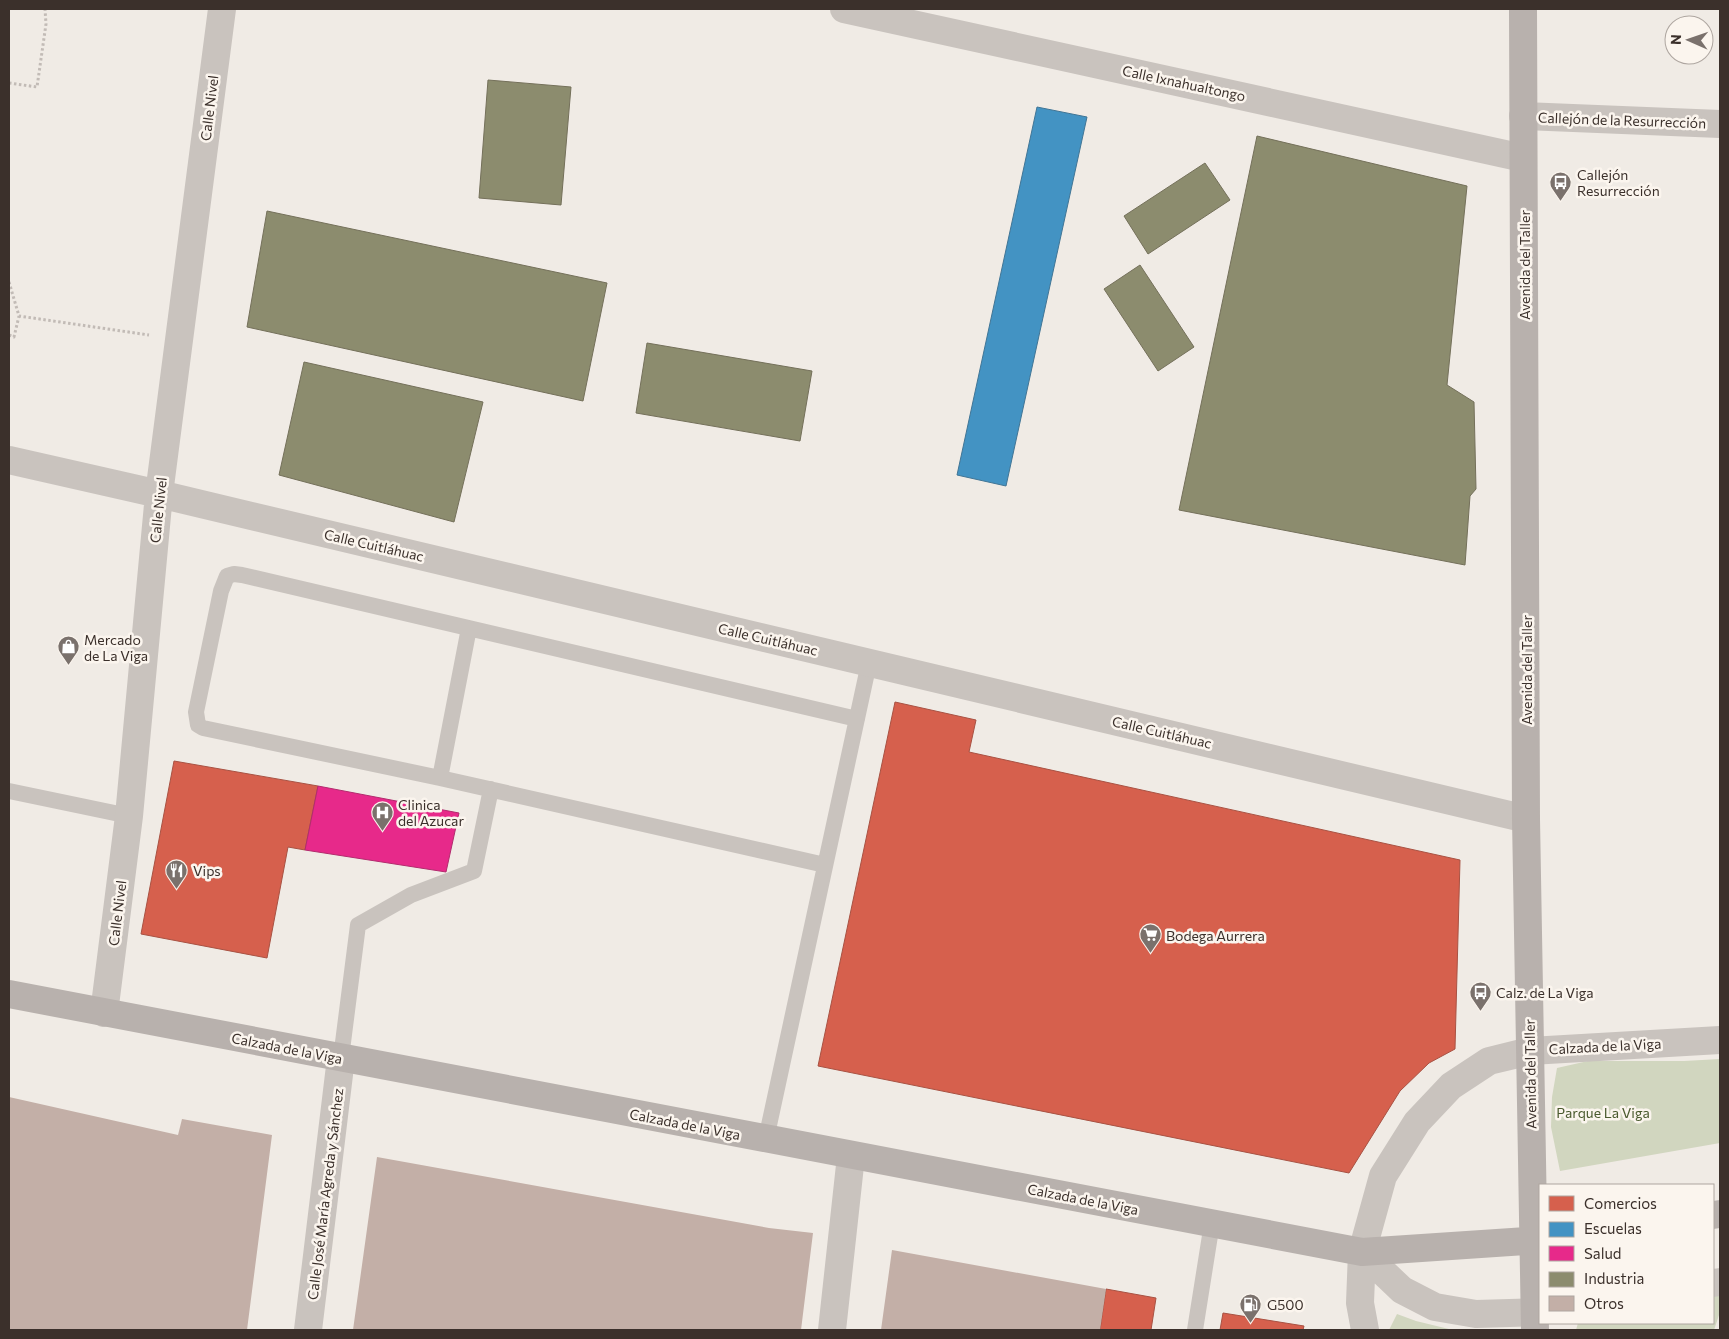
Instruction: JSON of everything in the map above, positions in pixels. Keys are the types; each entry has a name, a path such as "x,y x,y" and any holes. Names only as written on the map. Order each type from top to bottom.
{"main road":[{"name":"Avenida del Taller","path":"1523,9 1526,819 1530,1051 1537,1241 1537,1318"},
{"name":"Calzada de la Viga","path":"9,994 1362,1252 1537,1241"}],"street":[{"name":"Calle Nivel","path":"104,1013 129,816 159,494 222,9"},
{"name":"Calle Ixnahualtongo","path":"844,9 1523,158"},
{"name":"Callejón de la Resurrección","path":"1523,116 1720,124"},
{"name":"Calle Cuitláhuac","path":"9,460 1526,819"},
{"name":"Calzada de la Viga","path":"1365,1330 1360,1303 1362,1252 1383,1176 1417,1122 1451,1086 1489,1061 1530,1051 1720,1040"},
{"name":"Calle José María Agreda y Sánchez","path":"308,1330 341,1058"},
{"path":"832,1330 851,1156"},
{"path":"1362,1252 1402,1290 1435,1307 1476,1314 1537,1318"}],"lane":[{"path":"825,865 440,778 203,728 198,725 196,712 224,582 227,576 234,574 857,719"},
{"path":"440,778 469,628"},
{"path":"766,1139 869,663"},
{"path":"341,1058 358,925 411,895 474,871 491,790"},
{"path":"9,791 129,816"},
{"path":"1195,1330 1212,1223"}],"path":[{"path":"9,83 37,87 46,24 45,9"},
{"path":"9,282 19,316 14,337 9,334"},
{"path":"19,316 142,333 179,341"}],"green space":[{"name":"Parque La Viga","path":"1720,1059 1720,1143 1560,1171 1551,1127 1552,1097 1557,1068 1588,1061"},
{"path":"1714,1294 1720,1294 1720,1312 1714,1330 1576,1330 1578,1324 1714,1324"},
{"path":"1397,1314 1416,1321 1453,1330 1389,1330"}],"building: Comercios":[{"name":"Bodega Aurrera","path":"895,702 976,720 969,752 1460,860 1455,1049 1429,1063 1400,1091 1349,1173 818,1066"},
{"path":"174,761 318,786 305,850 288,847 267,958 141,934"},
{"path":"1106,1289 1156,1298 1151,1330 1100,1330"},
{"name":"G500","path":"1223,1313 1304,1326 1303,1330 1220,1330"}],"building: Escuelas":[{"path":"1037,107 1087,117 1006,486 957,475"}],"building: Salud":[{"name":"Clinica del Azucar","path":"318,786 459,813 446,872 305,850"}],"building: Industria":[{"path":"488,80 571,87 561,205 479,198"},
{"path":"1257,136 1467,186 1447,385 1474,402 1476,489 1470,496 1465,565 1179,510"},
{"path":"1205,163 1230,200 1148,254 1124,216"},
{"path":"267,211 607,283 583,401 247,327"},
{"path":"1140,265 1194,347 1158,371 1104,289"},
{"path":"647,343 812,371 800,441 636,413"},
{"path":"304,362 483,402 454,522 279,475"}],"building: Otros":[{"path":"9,1097 178,1135 182,1119 272,1135 247,1330 9,1330"},
{"path":"377,1157 769,1228 813,1233 801,1330 353,1330"},
{"path":"892,1250 1106,1289 1100,1330 881,1330"}],"place":[{"name":"Callejón Resurrección","path":"1561,201"},
{"name":"Mercado de La Viga","path":"68,666"},
{"name":"Clinica del Azucar","path":"382,831"},
{"name":"Vips","path":"177,889"},
{"name":"Bodega Aurrera","path":"1150,954"},
{"name":"Calz. de La Viga","path":"1480,1011"},
{"name":"G500","path":"1251,1323"}]}
